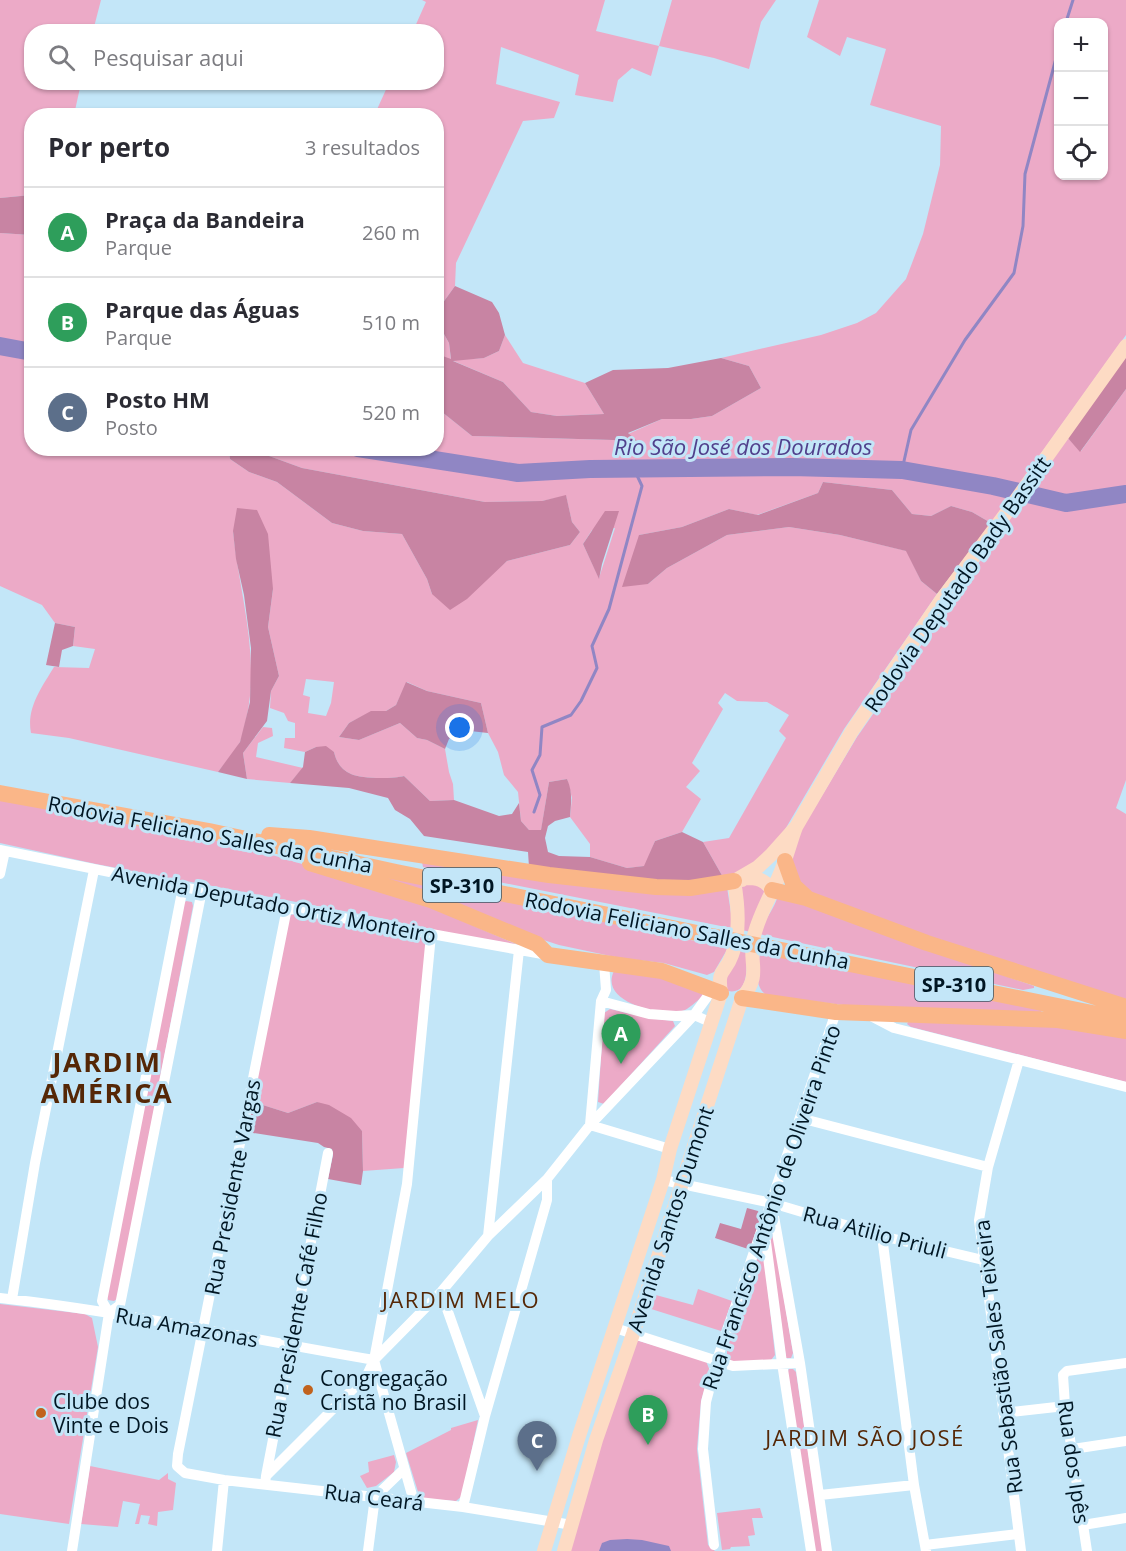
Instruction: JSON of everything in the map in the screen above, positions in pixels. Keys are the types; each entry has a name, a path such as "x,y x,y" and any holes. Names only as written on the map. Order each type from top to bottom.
{"main road":[{"name":"Rodovia Feliciano Salles da Cunha","path":"0,793 209,831 396,872 782,948 1126,1020"},
{"path":"209,831 309,838 549,875 656,887 690,888 738,884"},
{"path":"209,831 431,900 537,944 548,955 662,971 718,987"},
{"path":"785,861 794,886 806,898"},
{"path":"772,890 806,898 927,943 1126,1006"},
{"path":"742,998 836,1012 1058,1020 1126,1031"}],"street":[{"name":"Rodovia Deputado Bady Bassitt","path":"738,884 771,855 796,826 865,712 942,599 1126,346"},
{"name":"Rodovia Deputado Bady Bassitt","path":"742,998 751,988 754,962 753,940 785,861 796,826"},
{"path":"0,874 2,850"},
{"name":"Avenida Deputado Ortiz Monteiro","path":"2,850 287,908 548,955"},
{"path":"12,1299 35,1163 94,870"},
{"path":"374,1360 441,1292 488,1236 547,1179 590,1125 718,987 732,957 738,927 738,884 757,878 766,881 772,890"},
{"path":"72,1551 109,1312 102,1301 183,887"},
{"path":"109,1312 120,1305 202,890"},
{"name":"Rua Presidente Vargas","path":"177,1466 287,908"},
{"path":"265,1480 367,1375 374,1360 407,1184 431,935"},
{"path":"488,1236 519,950"},
{"path":"590,1125 601,1001 606,990 604,963"},
{"path":"718,987 725,997 742,998"},
{"name":"Avenida Santos Dumont","path":"544,1551 663,1180 670,1149 710,1022 718,987"},
{"name":"Avenida Santos Dumont","path":"564,1551 596,1440 633,1334 742,998"},
{"path":"601,1001 649,1014 676,1017 694,1015 710,1022"},
{"name":"Rua Francisco Antônio de Oliveira Pinto","path":"714,1545 703,1449 706,1402 717,1360 836,1012"},
{"path":"866,1013 894,1028 1126,1087"},
{"name":"Rua Sebastião Sales Teixeira","path":"1019,1060 988,1167 979,1220 1021,1551"},
{"path":"800,1118 988,1167"},
{"path":"590,1125 670,1149"},
{"name":"Rua Presidente Café Filho","path":"265,1480 328,1153"},
{"path":"463,1507 485,1416 547,1200 547,1179"},
{"name":"Rua Atilio Priuli","path":"663,1180 772,1203 882,1236 983,1260"},
{"path":"772,1203 800,1363 827,1551"},
{"path":"764,1223 782,1363 811,1551"},
{"path":"882,1236 914,1485 926,1548 1018,1534"},
{"path":"441,1292 485,1416"},
{"name":"Rua Amazonas","path":"0,1298 109,1312 374,1360"},
{"path":"615,1328 733,1366 800,1363"},
{"path":"374,1360 414,1502"},
{"name":"Rua dos Ipês","path":"1087,1551 1065,1406 1064,1372 1126,1363"},
{"path":"1003,1413 1065,1406"},
{"path":"579,1436 596,1440"},
{"path":"1072,1449 1126,1441"},
{"name":"Rua Ceará","path":"177,1466 185,1473 224,1480 265,1480 375,1497 463,1507 572,1525"},
{"path":"368,1551 375,1497 404,1469"},
{"path":"217,1551 224,1480"},
{"path":"820,1495 914,1485"},
{"path":"1083,1525 1126,1518"}],"shaded area":[{"path":"0,0 101,0 95,24 24,24 24,90 79,90 76,108 24,108 24,196 0,198"},
{"path":"422,0 605,0 596,31 659,46 651,76 632,68 618,80 613,102 575,95 579,75 501,47 496,84 560,102 554,118 523,121 456,263 455,286 444,301 444,108 378,108 386,90 444,90 444,24 416,24 426,2"},
{"path":"672,0 776,0 761,22 749,69 714,58 659,46"},
{"path":"819,0 1126,0 1126,335 991,523 972,512 951,506 931,516 912,514 892,490 823,482 818,493 757,515 729,509 682,527 639,535 648,584 667,568 727,535 789,527 840,535 907,551 921,581 937,594 844,729 780,838 756,863 724,879 703,842 729,838 786,738 779,731 789,715 767,702 737,701 725,693 718,703 723,709 692,763 700,771 686,787 701,799 682,832 655,841 645,866 627,868 590,857 590,844 570,817 572,798 567,779 549,782 541,831 529,830 521,821 518,792 504,775 498,752 488,733 481,703 427,691 407,682 396,705 386,711 371,712 349,723 339,737 359,740 400,723 417,738 445,749 454,800 430,801 404,776 377,778 351,774 340,765 334,752 316,747 305,752 284,748 285,738 295,738 295,723 288,721 284,713 270,708 271,691 279,676 268,627 273,589 233,531 250,649 250,696 241,740 218,772 69,738 31,733 33,706 54,667 89,668 95,649 73,646 75,627 55,623 42,605 0,586 0,233 24,235 24,456 230,456 230,459 249,472 277,482 332,523 363,531 402,534 427,579 432,594 489,576 507,561 570,545 580,532 572,522 566,496 542,501 485,502 302,468 269,456 444,456 444,414 472,436 613,440 640,444 628,434 662,419 712,416 761,388 749,366 721,358 821,335 857,323 876,313 906,279 923,234 940,165 941,126 870,105 886,49 847,37 840,56 807,37","holes":["615,528 599,578 583,544 592,530","306,679 334,682 331,703 326,716 308,713 310,697 303,695"]},
{"path":"24,196 24,235 0,233 0,198"},
{"path":"455,286 492,302 499,313 505,335 499,351 484,358 453,361 503,382 531,412 557,416 604,414 585,383 613,370 668,368 721,358 749,366 761,388 712,416 662,419 628,433 641,444 613,440 472,436 444,414 444,356 451,359 449,343 444,334 444,301"},
{"path":"444,334 449,343 451,360 444,357"},
{"path":"505,335 523,363 585,383 604,414 557,416 531,412 503,382 451,360 484,358 499,351"},
{"path":"1126,355 1126,389 1080,452 1067,437"},
{"path":"1126,389 1126,780 1116,808 1126,814 1126,1002 929,940 803,889 790,859 799,834 857,737 1067,437 1081,451"},
{"path":"230,456 269,456 302,468 485,502 542,501 566,495 572,522 580,532 570,545 507,561 467,599 450,610 432,594 427,579 402,534 363,531 332,523 277,482 249,472 230,459"},
{"path":"823,482 892,490 912,514 931,516 951,506 972,512 991,523 937,594 921,581 906,551 840,535 789,527 727,535 667,568 648,584 622,587 639,535 682,527 729,509 758,515 818,493"},
{"path":"237,508 257,510 268,534 273,589 268,627 279,676 271,691 267,721 243,753 247,779 218,772 240,742 250,702 251,648 233,531"},
{"path":"605,511 619,511 599,579 583,544"},
{"path":"55,623 75,627 73,646 62,650 59,667 46,665"},
{"path":"406,682 427,691 481,703 488,733 461,730 449,739 445,749 417,738 400,723 359,740 339,737 349,723 371,711 386,711 396,705"},
{"path":"263,727 272,728 273,736 258,743 256,757 303,768 290,783 247,779 243,753"},
{"path":"326,746 334,752 336,759 347,772 369,778 404,776 430,801 454,800 499,816 512,814 519,803 521,821 529,830 541,830 549,782 567,779 571,793 570,817 555,821 548,826 545,838 548,852 559,856 590,857 627,868 644,866 655,841 682,832 703,842 724,879 688,885 529,867 528,852 424,836 410,819 395,810 388,798 349,788 290,783 303,767 305,752"},
{"path":"0,799 212,837 395,892 518,945 431,930 386,919 96,864 0,843"},
{"path":"422,862 727,887 731,928 423,867"},
{"path":"351,868 728,948 714,972 707,975 664,963 620,958 559,945 516,931"},
{"path":"746,881 766,888 751,932 742,930 741,884"},
{"path":"778,896 1034,986 1034,988 1023,990 759,934"},
{"path":"186,901 192,902 193,906 118,1298 114,1301 108,1300 106,1295 182,904"},
{"path":"296,913 423,936 427,941 404,1168 363,1171 362,1131 317,1102 288,1113 253,1102 289,916"},
{"path":"738,951 747,952 745,979 740,989 728,991 724,985 725,974"},
{"path":"760,953 1042,1008 1041,1013 866,1008 766,995 758,981"},
{"path":"614,971 658,975 704,995 685,1010 663,1012 649,1010 624,1000 615,992 612,982"},
{"path":"610,1009 673,1021 675,1026 604,1104 598,1102 604,1013"},
{"path":"909,1021 1058,1024 1126,1036 1126,1082 911,1027 907,1024"},
{"path":"253,1102 288,1113 317,1102 329,1105 351,1118 362,1131 361,1185 328,1179 332,1149 318,1143 247,1132"},
{"path":"747,1208 758,1211 760,1220 751,1250 715,1238 720,1223 741,1229"},
{"path":"767,1221 771,1221 793,1353 791,1358 786,1358"},
{"path":"761,1249 764,1254 775,1355 771,1360 732,1363 727,1357 727,1339"},
{"path":"698,1289 732,1301 721,1331 648,1308 652,1294 693,1305"},
{"name":"Clube dos Vinte e Dois","path":"0,1304 85,1314 92,1318 98,1347 69,1524 0,1514"},
{"path":"636,1340 706,1361 710,1371 701,1401 697,1449 708,1545 715,1551 569,1551 600,1441"},
{"path":"789,1369 796,1372 823,1551 815,1551 787,1373"},
{"path":"478,1420 462,1496 456,1501 426,1499 419,1495 406,1453 451,1428"},
{"path":"394,1455 396,1462 394,1472 376,1486 367,1488 360,1476 369,1472 368,1462"},
{"path":"90,1466 159,1480 168,1473 168,1479 176,1483 173,1510 158,1512 157,1526 148,1524 150,1516 141,1515 139,1524 135,1524 140,1504 123,1501 118,1527 81,1524"},
{"path":"760,1508 763,1518 752,1518 755,1535 748,1536 750,1546 722,1550 717,1513"},
{"path":"627,1539 669,1546 671,1551 599,1551 602,1543"}],"waterway":[{"path":"1067,18 1073,0"},
{"path":"902,470 911,430 965,340 1014,273 1023,226 1025,174 1054,66"},
{"name":"Rio São José dos Dourados","path":"0,346 24,350"},
{"name":"Rio São José dos Dourados","path":"409,456 518,473 590,469 792,467 902,470 993,486 1066,503 1126,494"},
{"path":"534,812 540,795 532,770 540,755 542,727 571,715 581,701 597,668 592,646 609,609 642,486 634,469"}],"place":[{"name":"Praça da Bandeira","path":"621,1064"},
{"name":"Congregação Cristã no Brasil","path":"308,1390"},
{"name":"Clube dos Vinte e Dois","path":"41,1413"},
{"name":"Parque das Águas","path":"648,1445"},
{"name":"Posto HM","path":"537,1471"}],"district":[{"name":"JARDIM AMÉRICA","path":"107,1076"},
{"name":"JARDIM MELO","path":"461,1299"},
{"name":"JARDIM SÃO JOSÉ","path":"865,1437"}]}
